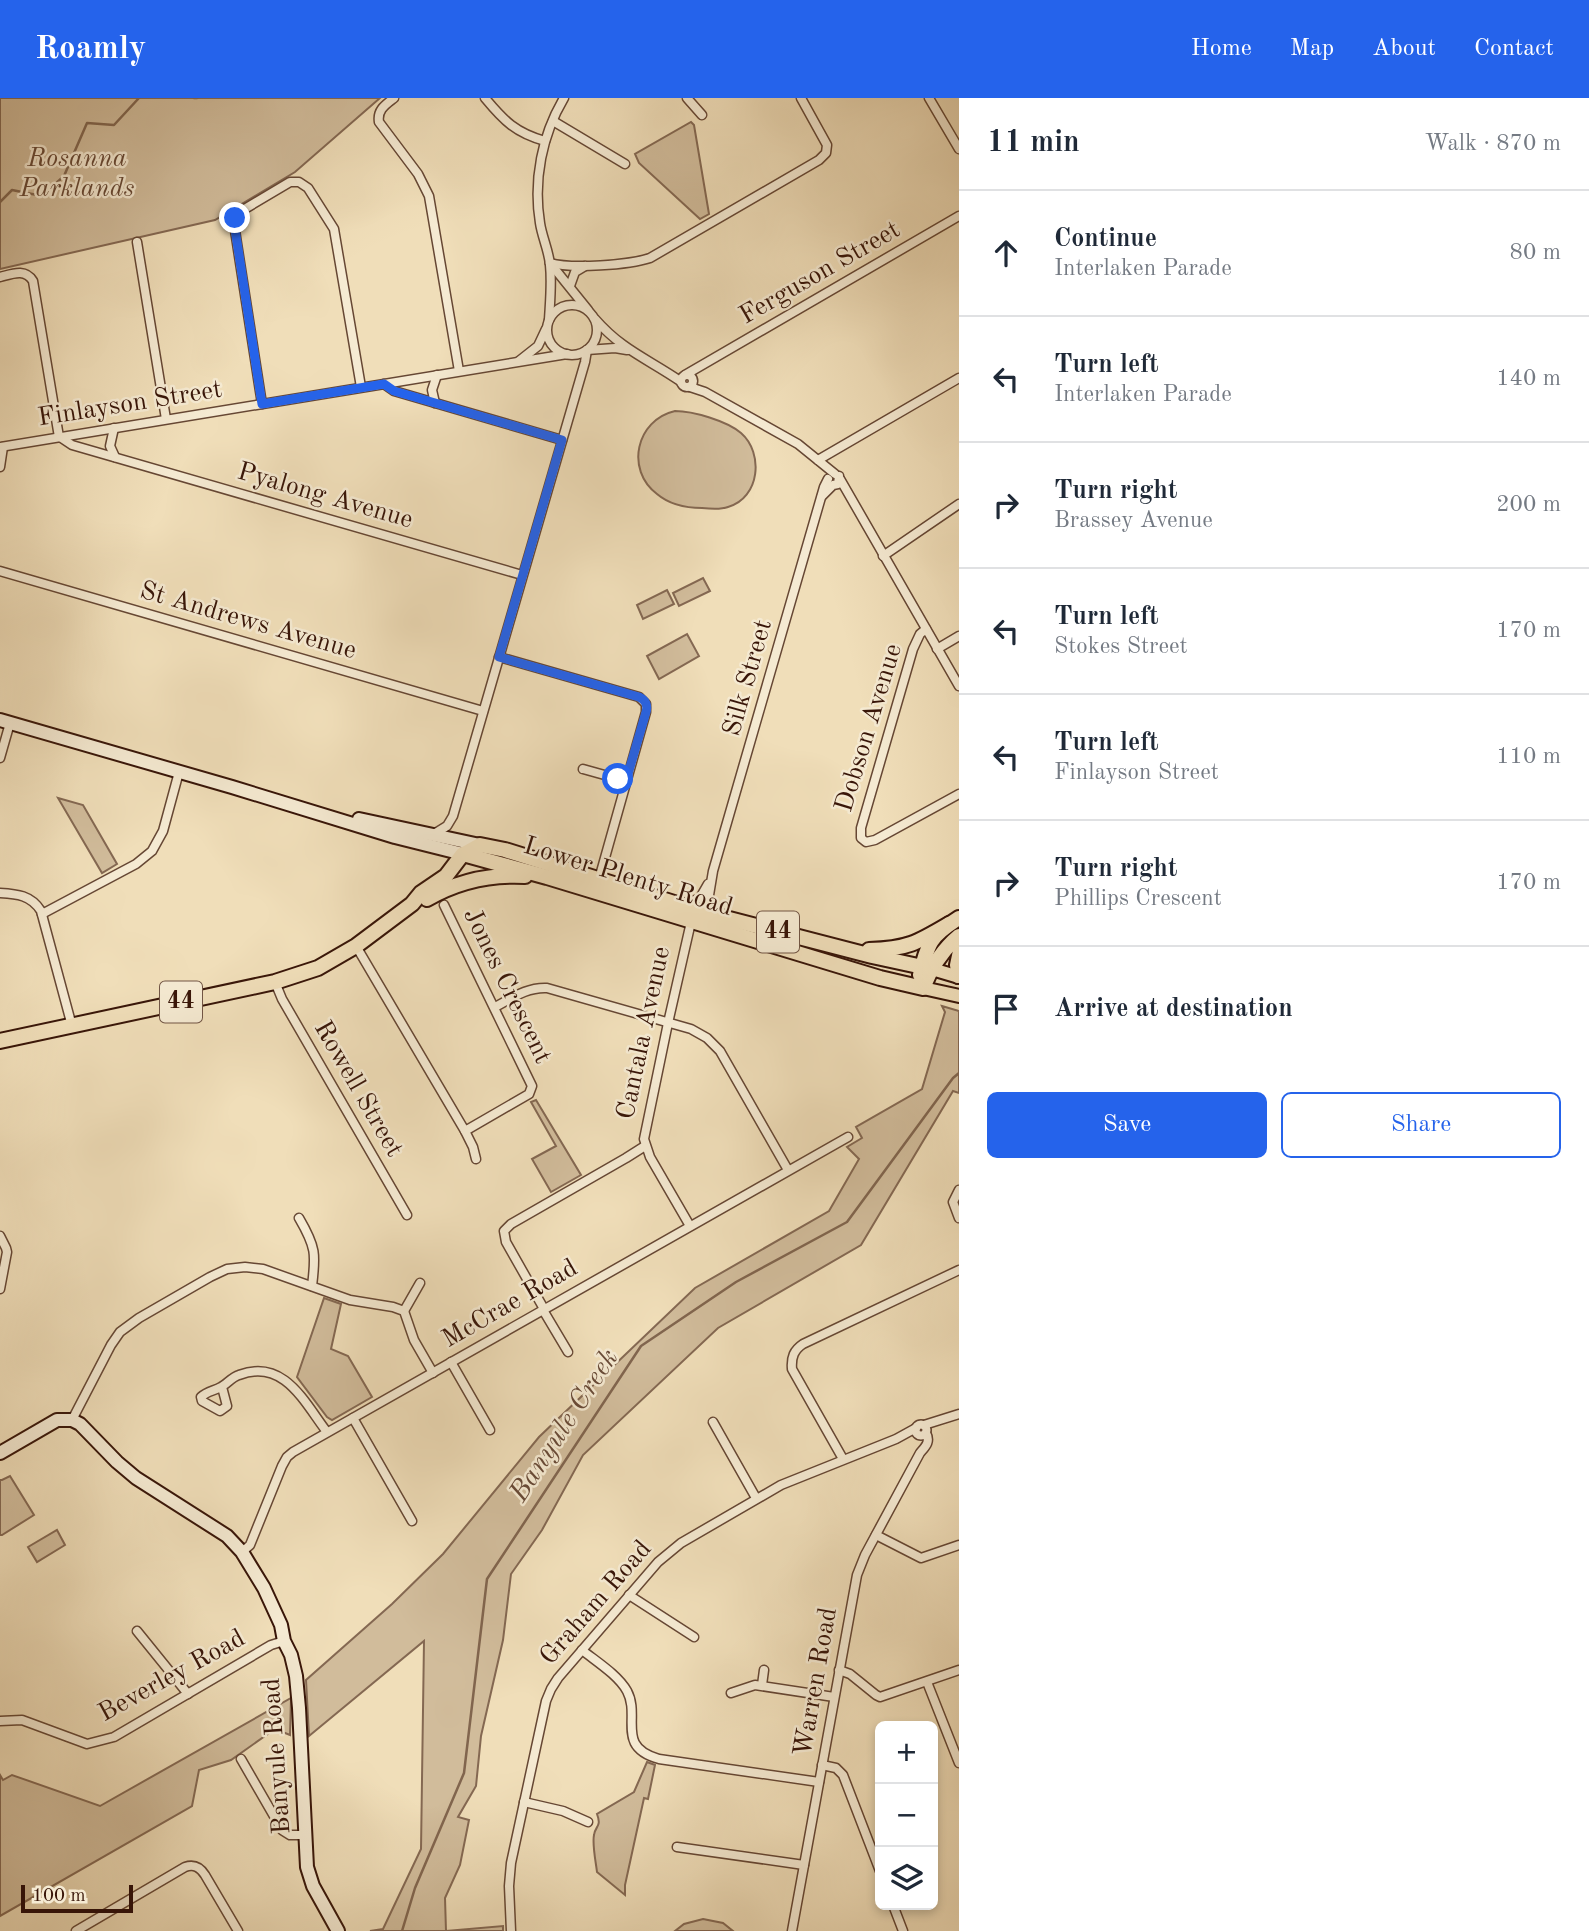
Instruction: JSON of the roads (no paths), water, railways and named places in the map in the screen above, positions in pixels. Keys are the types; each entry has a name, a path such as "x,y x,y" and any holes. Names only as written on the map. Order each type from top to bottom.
{"highway":[{"name":"Lower Plenty Road","path":"480,849 511,867 920,987"},
{"name":"Lower Plenty Road","path":"463,854 480,849 505,850 706,913 927,968"},
{"path":"467,881 476,873 480,849"},
{"path":"505,850 503,858 511,867"},
{"name":"44","path":"0,1041 275,982 318,968 356,946 412,904 421,893 446,876 463,854"},
{"name":"44","path":"412,904 467,881 496,876 547,877"},
{"path":"850,950 891,950 904,947 954,921"},
{"path":"927,968 925,953 932,940 938,932 954,921"},
{"path":"920,987 927,968 959,936"},
{"path":"892,961 905,972 900,982"}],"main road":[{"path":"959,951 956,965 959,977"},
{"name":"Lower Plenty Road","path":"927,968 959,977"},
{"name":"Lower Plenty Road","path":"920,987 959,996"}],"street":[{"path":"394,98 381,110 379,122 418,174 429,196 459,371"},
{"path":"485,98 514,129 545,141"},
{"path":"564,98 545,141 539,174 538,204 550,263 547,332 550,341 559,351 569,355 579,365 579,380"},
{"path":"687,98 702,115"},
{"path":"550,263 562,266 587,265 650,258 819,160 826,153 827,145 801,98"},
{"path":"929,98 959,149"},
{"path":"553,121 625,164"},
{"path":"262,404 234,223 243,210 290,182 299,182 307,188 334,229 361,387"},
{"name":"Ferguson Street","path":"687,380 701,366 959,216"},
{"path":"137,243 166,419"},
{"path":"550,263 592,315 614,339 630,351 687,380 798,444 818,460 849,497 959,686"},
{"path":"570,286 575,272 587,265"},
{"path":"0,276 25,273 33,281 59,437"},
{"path":"434,834 447,826 453,816 587,350 596,334 597,327 592,315 578,306 566,306 556,311 540,344 529,355 516,362"},
{"path":"569,355 587,350 615,348 630,351"},
{"name":"Finlayson Street","path":"2,447 569,355"},
{"path":"435,403 432,390 437,375"},
{"path":"818,460 959,378"},
{"path":"384,384 394,391 562,440"},
{"path":"114,428 110,446 115,457"},
{"name":"Pyalong Avenue","path":"59,437 72,445 523,575"},
{"path":"0,467 2,447"},
{"name":"Silk Street","path":"706,913 713,872 822,496 833,480"},
{"path":"883,556 959,504"},
{"name":"St Andrews Avenue","path":"0,571 483,711"},
{"name":"Dobson Avenue","path":"926,629 916,640 909,661 860,835 863,841 877,839 959,794"},
{"path":"937,649 959,636"},
{"path":"499,657 642,699 646,704 647,709 598,879"},
{"path":"0,758 5,722"},
{"name":"Lower Plenty Road","path":"5,722 395,837 463,854"},
{"path":"583,769 626,781"},
{"path":"42,914 136,863 152,851 163,831 179,772"},
{"name":"Lower Plenty Road","path":"324,814 370,820 434,834 480,849"},
{"path":"453,816 455,839"},
{"name":"Silk Street","path":"681,905 700,898 713,872"},
{"path":"0,893 27,897 36,904 42,914 72,1026"},
{"name":"Jones Crescent","path":"444,905 531,1082 532,1089 529,1094 465,1131"},
{"name":"Cantala Avenue","path":"690,1226 645,1146 645,1130 691,922"},
{"path":"356,946 465,1131 476,1159"},
{"name":"Rowell Street","path":"275,982 282,999 407,1215"},
{"path":"495,1007 531,989 547,988 697,1032 716,1047 788,1170"},
{"name":"McCrae Road","path":"242,1552 250,1545 287,1457 848,1137"},
{"path":"568,1353 503,1233 505,1228 645,1146"},
{"path":"959,1190 953,1202 959,1219"},
{"path":"299,1218 315,1251 312,1286"},
{"path":"0,1236 7,1252 0,1289"},
{"path":"0,1453 57,1420 72,1420 120,1332 139,1318 227,1269 254,1267 271,1271 351,1300 404,1311"},
{"path":"844,1460 792,1368 796,1350 803,1344 959,1270"},
{"path":"420,1283 404,1311 414,1340 433,1373"},
{"path":"452,1362 490,1430"},
{"path":"222,1387 236,1376 258,1370 276,1373 290,1383 327,1432"},
{"name":"Graham Road","path":"511,1931 510,1863 548,1695 558,1678 629,1595 672,1549 756,1498 791,1480 922,1431 959,1414"},
{"path":"354,1418 412,1521"},
{"name":"Banyule Road","path":"72,1420 80,1424 136,1478 227,1536 242,1552 264,1588 291,1655 298,1693 307,1867 313,1886 338,1931"},
{"path":"713,1422 756,1498"},
{"name":"Warren Road","path":"792,1931 857,1576 865,1555 920,1453 922,1431"},
{"path":"876,1535 921,1558 959,1545"},
{"path":"629,1595 694,1637"},
{"path":"137,1631 188,1694"},
{"name":"Beverley Road","path":"0,1721 22,1720 87,1744 114,1737 271,1645 284,1641"},
{"path":"582,1650 619,1681 627,1692 631,1706 632,1735 637,1746 650,1756 819,1782"},
{"path":"762,1685 764,1670"},
{"path":"839,1670 850,1674 880,1697 959,1670"},
{"path":"928,1682 959,1763"},
{"path":"731,1693 751,1685 762,1685 834,1697"},
{"path":"242,1759 282,1830 306,1841"},
{"path":"822,1765 836,1768 843,1775 875,1858"},
{"path":"524,1801 564,1811 587,1822"},
{"name":"Banyule Road","path":"306,1841 316,1878 346,1931"},
{"path":"677,1847 804,1866"},
{"path":"76,1931 189,1866 197,1866 202,1871 238,1931"},
{"path":"895,1910 904,1931"}],"waterway":[{"path":"0,202 12,190 42,196 64,176 87,123 114,125 139,98"},
{"name":"Banyule Creek","path":"402,1931 415,1888 464,1773 487,1579 641,1346 736,1282 847,1222 959,1073"}],"park label":[{"name":"Rosanna Parklands","path":"77,174"}]}
